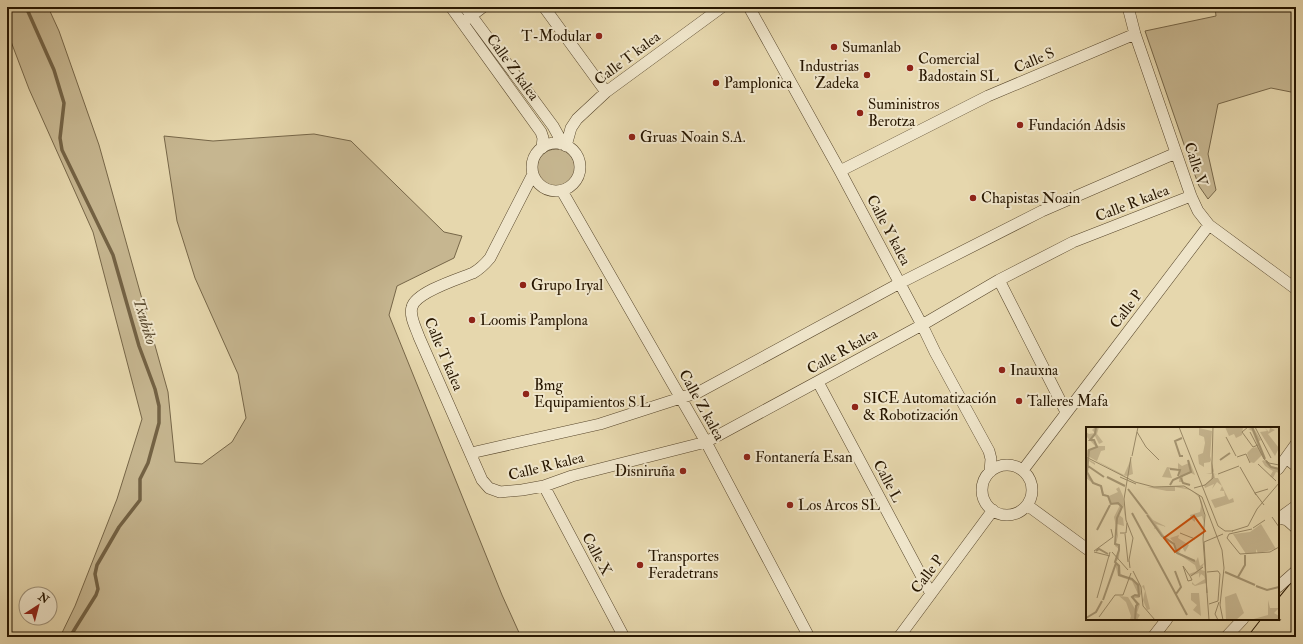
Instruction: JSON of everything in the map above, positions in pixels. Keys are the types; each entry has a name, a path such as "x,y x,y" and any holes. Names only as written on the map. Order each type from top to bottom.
{"highway":[{"path":"1279,611 1296,590"},
{"path":"1277,637 1296,614"},
{"path":"1258,637 1271,620"}],"street":[{"path":"461,10 483,7"},
{"path":"544,7 606,92"},
{"name":"Calle T kalea","path":"563,145 577,119 606,92 722,7"},
{"name":"Calle Y kalea","path":"749,7 840,171 989,451 991,459 990,472"},
{"name":"Calle V","path":"1128,7 1135,34 1191,196 1198,212 1209,225 1296,289"},
{"name":"Calle Z kalea","path":"461,10 462,22 542,132 542,148"},
{"name":"Calle Z kalea","path":"461,10 553,126 563,145"},
{"name":"Calle S","path":"840,171 988,96 1135,34"},
{"path":"553,144 563,145 574,152 578,159 580,167 579,175 570,187 562,191 547,190 536,181 533,174 533,160 542,148 553,144"},
{"name":"Calle R kalea","path":"1176,153 1042,211 900,284 699,392 600,424 471,454 482,480 489,488 500,492 544,486 572,476 706,442 922,325 999,280 1074,242 1191,196"},
{"name":"Calle T kalea","path":"471,454 419,337 412,317 411,308 416,300 426,292 473,273 485,264 490,258 533,174"},
{"name":"Calle Z kalea","path":"562,191 706,442 809,637"},
{"name":"Calle P","path":"1023,470 1209,225"},
{"path":"999,280 1066,412"},
{"name":"Calle L","path":"818,382 931,594"},
{"path":"1279,468 1296,444"},
{"path":"1286,458 1296,466"},
{"path":"1010,464 1023,470 1029,478 1032,487 1032,496 1028,505 1020,511 1011,514 1002,514 993,510 987,504 983,496 982,487 990,472 996,467 1010,464"},
{"name":"Calle X","path":"544,486 624,637"},
{"path":"1028,505 1086,548"},
{"path":"1279,518 1296,506"},
{"name":"Calle P","path":"899,637 993,510"},
{"path":"1279,519 1287,520 1296,528"},
{"path":"1279,586 1296,571"},
{"path":"1154,637 1165,620"},
{"path":"1226,637 1243,620"}],"shaded area":[{"path":"7,7 48,7 59,31 99,145 168,392 175,462 202,464 232,442 246,418 238,374 195,278 177,221 164,136 213,141 314,134 351,141 444,232 462,236 454,258 397,286 389,315 502,595 521,637 60,637 75,606 117,499 142,419 93,232 29,89 7,31"},
{"path":"1215,7 1296,7 1296,93 1271,88 1218,104 1208,154 1216,190 1208,199 1199,186 1145,31 1216,16"},
{"path":"556,149 569,155 575,168 569,181 556,187 543,181 537,168 543,155"}],"waterway":[{"name":"Txubiko","path":"26,7 54,70 64,103 60,138 62,150 113,255 139,346 155,389 159,406 159,423 148,463 140,479 140,500 119,527 97,565 95,574 98,589 96,595 70,637"}],"place":[{"name":"T-Modular","path":"599,36"},
{"name":"Sumanlab","path":"834,47"},
{"name":"Comercial Badostain SL","path":"910,68"},
{"name":"Industrias Zadeka","path":"867,75"},
{"name":"Pamplonica","path":"716,83"},
{"name":"Suministros Berotza","path":"860,113"},
{"name":"Fundación Adsis","path":"1020,125"},
{"name":"Gruas Noain S.A.","path":"632,137"},
{"name":"Chapistas Noain","path":"973,198"},
{"name":"Grupo Iryal","path":"523,285"},
{"name":"Loomis Pamplona","path":"472,320"},
{"name":"Inauxna","path":"1002,370"},
{"name":"Bmg Equipamientos S L","path":"526,394"},
{"name":"Talleres Mafa","path":"1019,401"},
{"name":"SICE Automatización & Robotización","path":"855,407"},
{"name":"Fontanería Esan","path":"747,457"},
{"name":"Disniruña","path":"683,471"},
{"name":"Los Arcos SL","path":"790,505"},
{"name":"Transportes Feradetrans","path":"640,565"}]}
